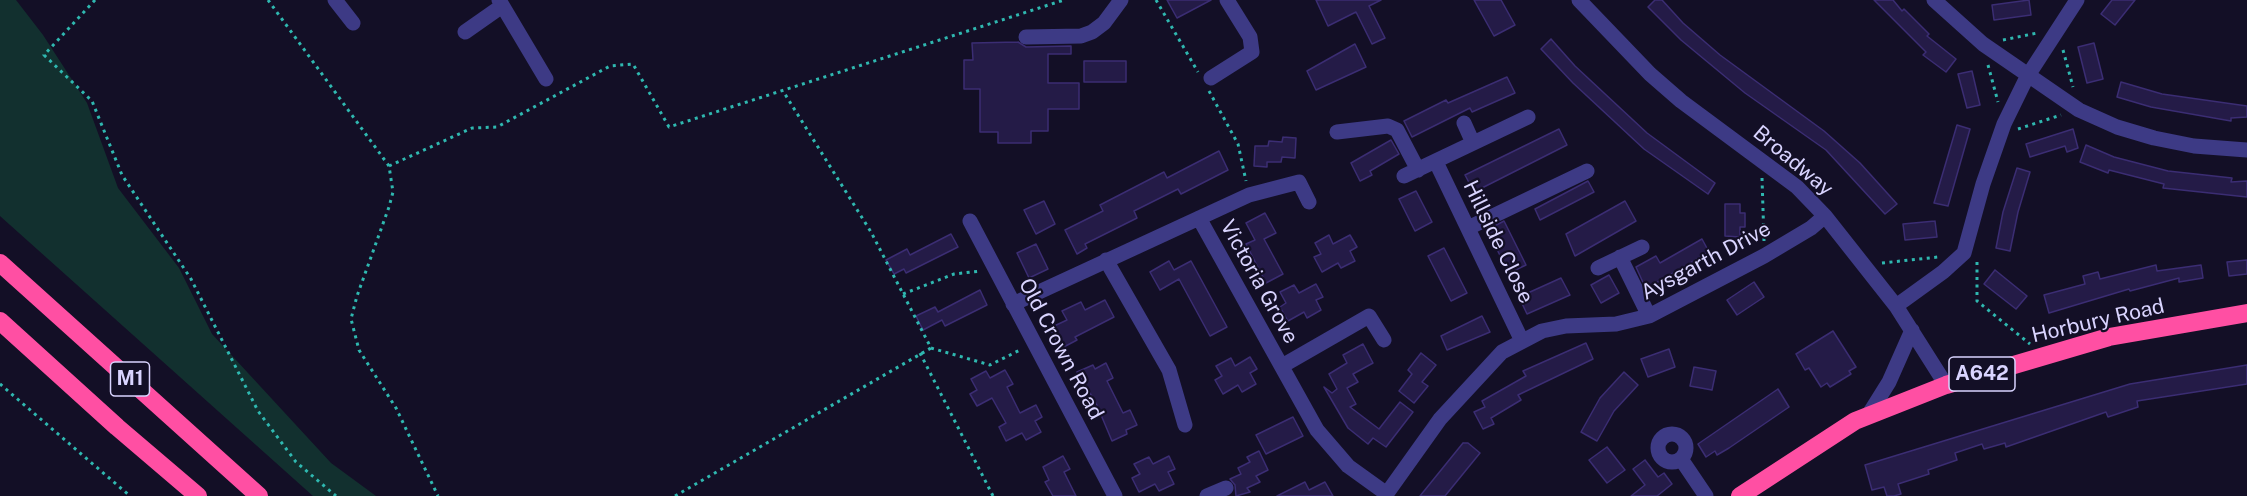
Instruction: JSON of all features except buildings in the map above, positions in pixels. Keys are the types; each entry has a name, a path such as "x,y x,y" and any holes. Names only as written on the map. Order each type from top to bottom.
{"highway":[{"name":"M1","path":"0,263 259,496"},
{"name":"Horbury Road","path":"1740,496 1763,490 1869,414 1946,385 2109,337 2247,313"},
{"name":"M1","path":"0,321 198,496"}],"street":[{"path":"335,0 353,23"},
{"path":"1026,37 1081,36 1092,32 1104,23 1121,0"},
{"path":"1205,78 1252,52 1250,37 1227,0"},
{"name":"Broadway","path":"1580,0 1650,74 1682,101 1762,158 1797,187 1825,216 1896,306 1946,385"},
{"path":"1934,0 1983,44 2027,77 2079,110 2117,127 2194,146 2247,150"},
{"path":"1896,306 1964,253 2000,134 2027,77 2077,0"},
{"path":"465,32 501,3 546,80"},
{"path":"1337,132 1388,126 1397,130 1411,173 1528,117"},
{"path":"1464,123 1473,143"},
{"name":"Hillside Close","path":"1436,162 1522,341"},
{"path":"1468,228 1587,171"},
{"name":"Victoria Grove","path":"1013,304 1249,195 1299,182 1309,202"},
{"name":"Aysgarth Drive","path":"1386,495 1440,419 1485,367 1502,352 1542,331 1566,326 1616,324 1649,316 1764,256 1811,228 1825,216"},
{"name":"Victoria Grove","path":"1199,218 1317,430 1348,466 1386,495"},
{"name":"Old Crown Road","path":"970,221 1114,496"},
{"path":"1598,268 1642,247"},
{"path":"1620,257 1649,316"},
{"path":"1106,260 1169,370 1185,425"},
{"name":"Victoria Grove","path":"1282,366 1369,316 1383,340"},
{"path":"1869,414 1889,382 1912,330"},
{"path":"1681,459 1706,496"},
{"path":"1207,496 1226,488"}],"path":[{"path":"95,0 44,55 92,101 122,175 191,279 258,411 296,462 336,496"},
{"path":"268,0 389,166 393,192 390,207 357,296 351,319 359,350 396,408 438,496"},
{"path":"389,166 472,128 497,127 610,66 633,64 669,127 1064,0"},
{"path":"1156,0 1205,78 1238,144 1249,195"},
{"path":"783,90 871,232 931,348"},
{"path":"1762,158 1764,256"},
{"path":"1865,266 1964,253 1977,261 1977,301 2044,356"},
{"path":"903,294 954,274 996,271"},
{"path":"675,496 931,348 990,365 1033,343"},
{"path":"920,353 993,496"},
{"path":"0,384 130,496"}],"green space":[{"path":"0,0 16,0 43,35 87,103 118,188 179,268 212,334 331,463 376,496 313,496 0,216"}]}
